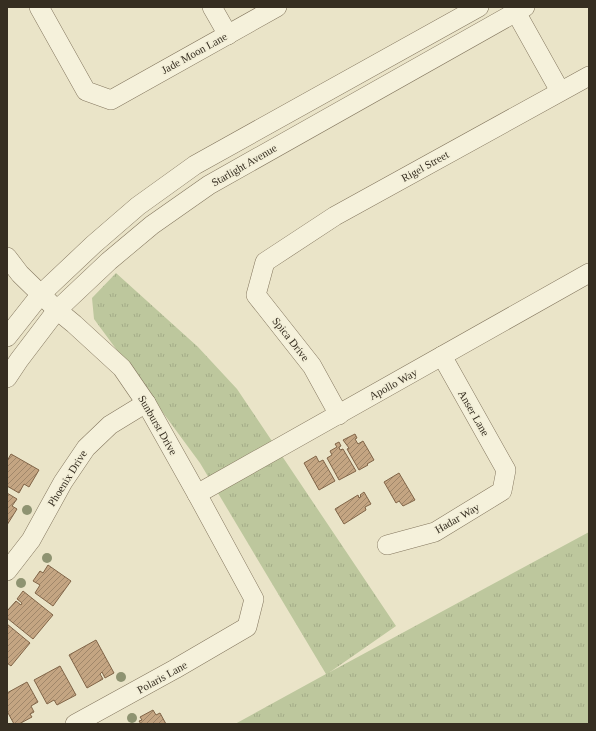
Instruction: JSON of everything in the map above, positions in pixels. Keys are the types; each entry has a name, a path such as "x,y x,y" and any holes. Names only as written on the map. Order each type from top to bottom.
{"street":[{"name":"Jade Moon Lane","path":"39,7 86,91 111,100 277,7"},
{"path":"212,7 228,35"},
{"name":"Starlight Avenue","path":"7,338 41,294 94,244 138,206 195,165 480,7"},
{"path":"518,9 560,91"},
{"name":"Starlight Avenue","path":"7,378 18,360 57,310 109,261 152,225 209,185 518,9"},
{"name":"Rigel Street","path":"265,262 335,216 589,76"},
{"name":"Sunburst Drive","path":"7,257 20,274 57,310 122,368 146,404 254,599 247,627"},
{"name":"Spica Drive","path":"265,262 256,295 312,366 339,415"},
{"name":"Apollo Way","path":"197,494 589,273"},
{"name":"Anser Lane","path":"442,356 506,470"},
{"name":"Phoenix Drive","path":"7,571 31,540 63,482 86,448 110,425 146,404"},
{"name":"Hadar Way","path":"387,545 434,532 502,491 506,470"},
{"name":"Polaris Lane","path":"75,724 175,670 247,627"}],"green space":[{"path":"116,273 198,347 237,389 396,626 330,672 589,532 589,724 235,724 326,674 200,463 94,319 92,298"}],"building":[{"path":"355,434 357,438 355,439 358,444 363,441 374,460 359,470 347,449 349,448 343,440"},
{"path":"339,442 341,446 339,447 340,450 343,449 356,471 339,480 327,458 332,455 330,451 337,447 335,444"},
{"path":"11,454 39,470 29,487 24,484 19,493 7,486 7,461"},
{"path":"316,456 319,462 323,460 335,481 319,490 304,463"},
{"path":"399,473 415,500 403,506 399,501 396,503 384,482"},
{"path":"364,492 371,504 365,507 366,510 344,524 335,509 358,495 359,498"},
{"path":"7,493 17,499 12,506 17,509 7,525"},
{"path":"48,565 71,581 53,606 35,593 40,585 33,581 40,571 43,573"},
{"path":"23,591 53,615 33,639 7,618 7,611 16,601 21,605 22,603 17,599"},
{"path":"7,624 30,643 11,666 7,663"},
{"path":"96,640 114,673 105,678 102,672 100,674 103,679 87,688 69,655"},
{"path":"60,666 76,695 57,705 54,700 47,704 34,680"},
{"path":"27,682 38,702 31,706 34,712 30,714 32,717 19,724 14,724 7,711 7,693"},
{"path":"153,710 156,715 160,713 166,724 141,724 139,721 142,720 140,717"}]}
